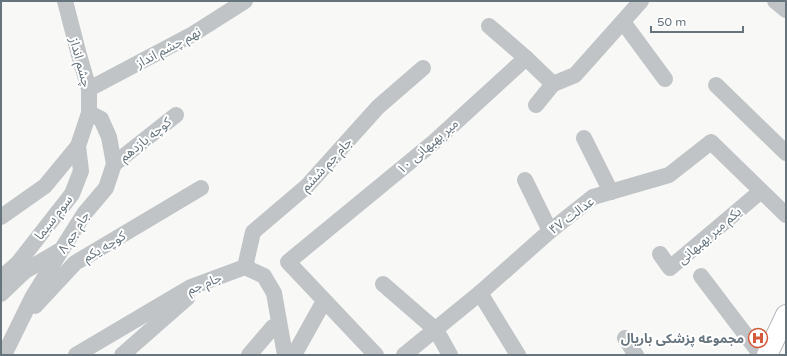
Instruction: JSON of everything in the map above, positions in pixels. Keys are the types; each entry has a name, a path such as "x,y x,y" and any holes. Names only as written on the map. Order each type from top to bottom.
{"main road":[{"path":"767,355 786,315"}],"street":[{"name":"چشم انداز","path":"65,1 89,89 89,113 78,146"},
{"name":"نهم چشم انداز","path":"89,89 193,34 245,1"},
{"path":"536,105 553,84 575,75 641,1"},
{"path":"775,1 786,10"},
{"path":"623,22 665,79"},
{"path":"489,26 553,84"},
{"name":"۱۰ میر بهبهانی","path":"324,301 288,262 434,142 526,58"},
{"name":"جام جم ششم","path":"244,268 253,232 307,186 378,107 423,68"},
{"path":"716,85 786,153"},
{"name":"۸ جام جم","path":"4,355 32,298 84,214 106,188 114,164 109,137 101,119 89,113"},
{"name":"کوچه یازدهم","path":"114,164 176,115"},
{"path":"584,138 611,192"},
{"name":"عدالت ۴۷","path":"404,355 480,293 550,231 593,197 669,175 711,142 786,215"},
{"path":"1,217 44,186 78,146"},
{"name":"سوم سیما","path":"1,278 18,263 72,194 81,172 78,146"},
{"path":"526,180 550,231"},
{"name":"کوچه یکم","path":"20,322 75,263 201,188"},
{"name":"یکم میر بهبهانی","path":"660,254 670,268 761,191"},
{"path":"1,294 25,272 62,249"},
{"path":"244,268 264,276 274,294 285,355"},
{"name":"جام جم","path":"76,355 191,287 244,268"},
{"path":"701,276 761,355"},
{"path":"122,355 205,282"},
{"path":"383,284 436,330 450,355"},
{"path":"480,293 518,355"},
{"path":"294,355 324,301 376,355"},
{"path":"249,355 273,327"},
{"path":"626,338 636,355"}],"place":[{"name":"مجموعه پزشکی باریال","path":"758,338"}]}
